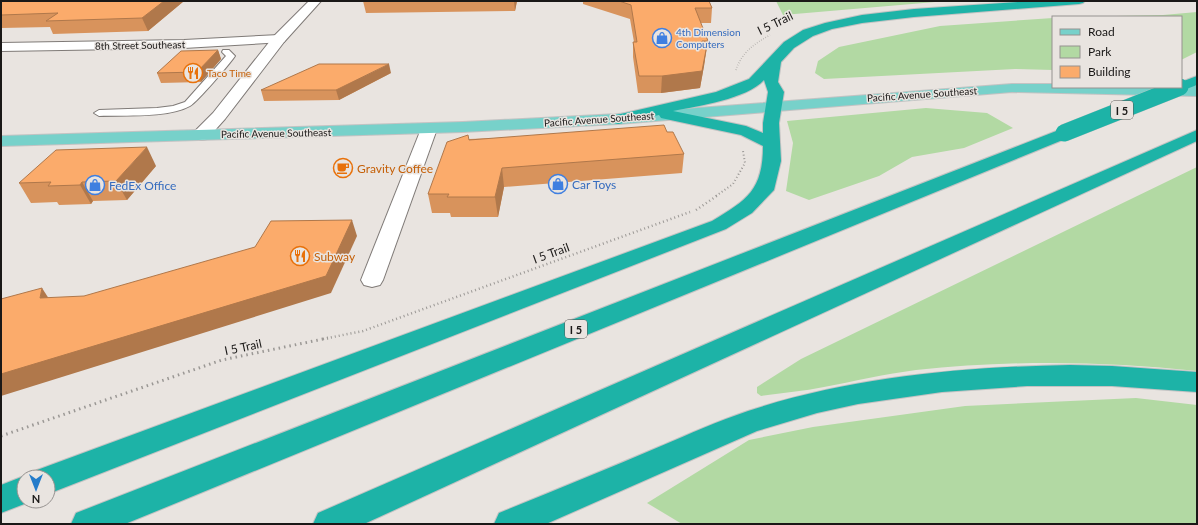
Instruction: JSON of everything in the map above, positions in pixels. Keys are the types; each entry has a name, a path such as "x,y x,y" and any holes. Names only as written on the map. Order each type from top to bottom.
{"highway":[{"path":"618,118 721,96 754,82 789,45 808,33 829,26 862,19 914,13 1079,1"},
{"path":"56,477 719,225 744,209 764,190 772,161 771,123 776,92 771,82 774,62"},
{"name":"I 5","path":"1182,87 1197,80"},
{"name":"I 5","path":"87,524 1178,88"},
{"path":"667,115 746,131 772,144"},
{"path":"329,524 1197,135"},
{"path":"510,524 749,422 786,410 856,394 937,382 1060,375 1121,376 1197,382"},
{"path":"1,498 16,493"}],"main road":[{"name":"Pacific Avenue Southeast","path":"1,141 429,129 667,115 1012,88 1197,91"}],"street":[{"path":"202,135 219,116 279,39 316,1"},
{"name":"8th Street Southeast","path":"1,47 184,44 279,39"},
{"path":"372,280 429,129"}],"lane":[{"path":"99,113 157,111 174,109 188,104 232,56 226,52"}],"path":[{"name":"I 5 Trail","path":"742,87 732,83 739,58 758,41 771,34"},
{"name":"I 5 Trail","path":"1,436 222,360 363,331 698,209 733,184 745,164 743,151 731,141 746,131"}],"green space":[{"path":"776,1 947,1 783,15"},
{"path":"1197,12 1197,52 1182,60 1182,16 1116,16 1163,15"},
{"path":"1052,18 1052,70 1015,69 824,79 815,73 818,61 839,47 940,26"},
{"path":"926,108 987,113 1013,128 964,148 912,157 879,176 809,200 786,191 793,143 787,121"},
{"path":"1197,167 1197,371 1127,365 1021,363 916,370 816,388 761,396 757,393 757,387 801,359"},
{"path":"1136,398 1197,405 1197,524 682,524 647,503 749,440 813,427 965,406"}],"building":[{"path":"1,1 164,1 142,18 46,21 58,13 1,15"},
{"path":"619,1 709,1 712,8 695,8 708,41 702,41 706,50 702,71 662,76 639,76 633,42 637,42 631,5"},
{"path":"218,50 197,72 157,73 181,51"},
{"path":"319,64 389,64 336,90 261,90"},
{"path":"664,125 667,132 673,132 684,154 502,168 495,197 447,197 449,194 428,194 447,142 468,135 469,140"},
{"path":"147,147 116,181 82,182 80,185 48,186 51,182 19,183 56,150"},
{"path":"352,220 326,276 1,374 1,299 42,288 40,298 84,296 255,247 271,221"}],"place":[{"name":"4th Dimension Computers","path":"662,38"},
{"name":"Taco Time","path":"193,73"},
{"name":"Gravity Coffee","path":"343,168"},
{"name":"Car Toys","path":"558,184"},
{"name":"FedEx Office","path":"95,185"},
{"name":"Subway","path":"300,256"}]}
